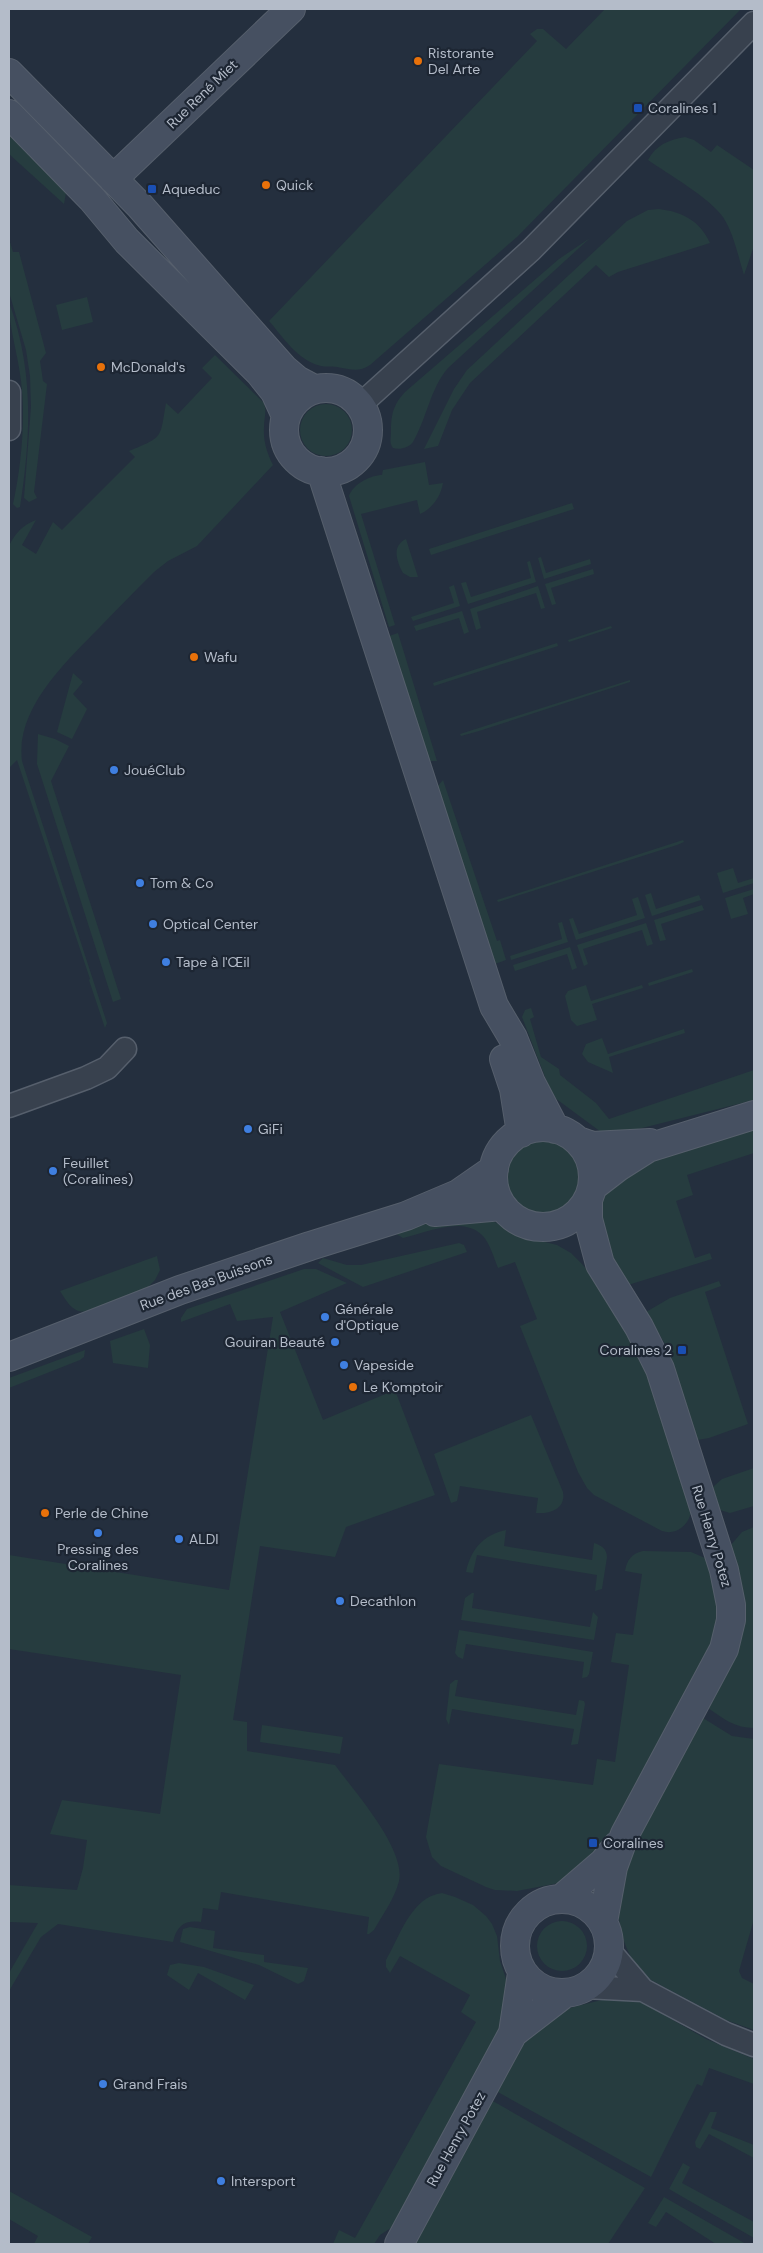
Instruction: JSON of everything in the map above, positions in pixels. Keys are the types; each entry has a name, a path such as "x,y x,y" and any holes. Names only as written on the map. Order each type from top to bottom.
{"street":[{"name":"Rue René Miet","path":"113,179 291,9"},
{"path":"360,406 531,250 754,23"},
{"path":"9,73 176,245 284,369 297,380 314,389"},
{"path":"9,114 92,199 127,241 259,372 275,392 286,416"},
{"path":"324,387 343,391 352,396 360,406 365,415 368,432 361,453 346,467 333,471 321,471 304,466 294,458 284,436 286,416 296,399 314,389 324,387"},
{"path":"9,392 9,429"},
{"path":"321,471 494,1006 513,1038 531,1083 567,1135 586,1151 591,1162 590,1193"},
{"path":"494,1006 496,1034 514,1089 521,1133"},
{"path":"9,1106 86,1078 107,1068 125,1049"},
{"path":"666,1142 610,1147 592,1146 567,1135 538,1128 521,1133 503,1148 494,1169 495,1188 502,1206 512,1216 524,1223 537,1227 551,1227 573,1218 590,1193 634,1156 666,1142 754,1115"},
{"name":"Rue des Bas Buissons","path":"9,1357 180,1290 406,1216 458,1194 494,1169"},
{"name":"Rue Henry Potez","path":"590,1193 588,1219 600,1264 639,1327 660,1369 724,1570 731,1605 731,1620 724,1649 625,1834"},
{"name":"Rue des Bas Buissons","path":"406,1216 502,1206"},
{"name":"Rue Henry Potez","path":"551,1227 561,1237 600,1264"},
{"path":"513,2033 522,1973 515,1953 517,1930 523,1919 531,1910 542,1903 561,1898 604,1862 625,1834"},
{"path":"603,1922 613,1867 625,1834"},
{"path":"513,2033 600,1974 604,1966 609,1950 609,1940 603,1922 595,1912 585,1905 561,1898"},
{"path":"609,1950 643,1990 726,2034 754,2045"},
{"path":"522,1973 546,1991 643,1990"},
{"name":"Rue Henry Potez","path":"399,2244 513,2033"}],"green space":[{"path":"605,9 741,9 517,237 370,365 358,370 321,366 298,354 269,321 537,41 530,34 537,29 543,29 566,49"},
{"path":"9,135 66,193 64,204 9,154"},
{"path":"685,137 694,140 711,152 717,145 754,170 754,246 744,275 733,238 723,217 699,194 648,160 655,150 663,144"},
{"path":"659,209 676,212 696,223 710,243 618,272 609,277 596,265 470,383 452,410 438,446 424,449 454,389 467,370 627,221 648,210"},
{"path":"590,238 448,368 437,385 413,442 404,448 393,448 391,444 392,415 395,406 405,392 559,259"},
{"path":"9,239 13,252 19,252 46,353 40,361 43,381 47,384 34,492 37,498 29,502 24,498 31,407 30,376 26,350 9,292"},
{"path":"87,297 93,322 62,330 56,305"},
{"path":"9,302 23,353 28,403 24,480 20,507 17,508 13,504 22,443 23,411 20,371 10,322"},
{"path":"215,355 264,403 265,442 273,465 197,546 168,561 154,572 59,670 35,704 27,722 22,741 22,761 107,1023 105,1028 17,760 9,768 9,546 20,530 36,520 22,545 36,554 53,522 62,530 135,457 129,451 155,439 161,430 166,403 178,414 212,378 202,368"},
{"path":"326,404 336,406 344,412 350,420 352,430 350,440 344,448 336,454 326,456 316,454 308,448 302,440 300,430 302,420 308,412 316,406"},
{"path":"425,462 429,485 443,483 438,497 428,509 420,514 417,500 361,514 395,625 389,627 349,496 358,484 368,478 382,475 383,470"},
{"path":"572,503 574,509 431,555 429,549"},
{"path":"406,539 418,577 410,577 403,573 399,564 398,546"},
{"path":"541,557 546,573 590,559 591,564 544,579 538,558"},
{"path":"530,561 536,582 468,604 461,583 466,582 471,597 531,578 527,562"},
{"path":"593,569 594,574 551,588 556,604 552,605 545,584"},
{"path":"454,585 460,606 413,621 411,617 454,603 449,587"},
{"path":"538,586 545,608 541,609 536,593 477,612 481,628 476,630 470,609"},
{"path":"462,611 469,632 464,634 459,618 416,631 414,626"},
{"path":"611,626 612,628 569,642 568,640"},
{"path":"398,633 437,761 428,761 386,637"},
{"path":"557,643 558,646 434,686 433,683"},
{"path":"73,673 83,682 73,694 87,709 72,739 57,732"},
{"path":"630,680 630,682 479,731 461,736 460,734"},
{"path":"38,734 69,746 51,781 121,999 113,1002 37,764"},
{"path":"443,780 497,941 500,940 506,960 495,964 437,787"},
{"path":"683,840 684,842 677,845 498,902 497,900"},
{"path":"733,868 738,883 754,878 754,883 723,893 717,873"},
{"path":"754,889 754,894 743,898 748,914 731,919 725,898"},
{"path":"651,893 656,909 699,895 701,900 652,916 645,895"},
{"path":"638,897 645,918 576,940 569,919 573,918 579,934 637,915 632,899"},
{"path":"702,905 704,910 661,924 666,940 660,941 654,920"},
{"path":"562,922 568,942 511,960 510,956 562,939 558,923"},
{"path":"646,923 653,944 647,946 642,930 583,949 588,964 584,966 577,945"},
{"path":"570,947 577,968 572,970 567,954 515,971 513,965"},
{"path":"692,969 693,972 649,986 648,983"},
{"path":"586,985 591,1001 642,985 643,988 592,1004 597,1020 577,1026 571,1020 565,996 568,991"},
{"path":"531,1008 534,1017 530,1019 541,1057 559,1069 560,1075 596,1103 609,1119 754,1070 754,1100 634,1130 601,1132 555,1098 550,1090 522,1017 525,1010"},
{"path":"684,1029 685,1033 609,1057 613,1073 588,1062 582,1054 586,1044 602,1038 608,1054"},
{"path":"754,1128 754,1153 687,1175 693,1195 676,1201 695,1258 710,1253 712,1259 628,1285 602,1239 601,1202 605,1195 634,1166"},
{"path":"543,1141 563,1147 573,1157 579,1177 573,1197 563,1207 543,1213 523,1207 513,1197 507,1177 513,1157 523,1147"},
{"path":"442,1220 491,1220 521,1236 557,1245 571,1253 593,1277 640,1352 691,1509 686,1524 682,1528 672,1532 662,1531 594,1495 587,1488 578,1472 520,1326 537,1319 515,1262 498,1268 490,1247 483,1236 475,1230 465,1227 444,1227 403,1238 393,1232"},
{"path":"459,1243 464,1245 467,1252 363,1287 318,1263 323,1258 347,1265 361,1265"},
{"path":"157,1256 160,1270 155,1280 145,1290 89,1311 79,1311 72,1307 60,1291"},
{"path":"304,1269 316,1269 347,1283 280,1312 323,1420 395,1390 435,1495 346,1527 335,1557 260,1546 233,1720 247,1722 247,1751 335,1765 377,1821 395,1853 399,1868 399,1881 395,1894 374,1930 369,1934 367,1934 369,1917 221,1892 218,1910 203,1908 201,1922 190,1922 182,1925 177,1931 173,1942 58,1924 41,1937 9,1991 9,1973 38,1923 9,1922 9,1885 77,1890 83,1868 87,1840 50,1834 62,1800 160,1814 181,1675 9,1649 9,1555 229,1590 273,1317 237,1321 230,1304 181,1322 181,1318 187,1309"},
{"path":"719,1281 721,1286 705,1292 748,1424 709,1438 697,1440 668,1349 646,1312 670,1298"},
{"path":"144,1329 150,1345 148,1368 113,1363 110,1341"},
{"path":"85,1350 84,1357 80,1360 9,1388 9,1378"},
{"path":"531,1415 563,1492 562,1503 556,1509 547,1513 536,1513 538,1498 460,1486 457,1501 451,1503 434,1454"},
{"path":"754,1468 754,1506 730,1513 720,1510 713,1487 722,1479"},
{"path":"754,1527 754,1728 747,1728 735,1725 708,1708 733,1662 739,1644 730,1546 742,1532"},
{"path":"506,1530 504,1546 592,1560 594,1543 601,1546 605,1550 607,1557 602,1589 595,1591 597,1575 477,1555 473,1573 466,1572 471,1556 479,1544 491,1535"},
{"path":"643,1551 691,1552 705,1558 710,1565 718,1598 718,1616 708,1656 604,1849 564,1882 517,1891 495,1890 441,1866 432,1857 426,1837 439,1764 593,1785 597,1759 615,1762 629,1665 611,1662 616,1633 633,1635 642,1574 625,1571 631,1558 636,1553"},
{"path":"474,1593 472,1608 590,1627 593,1612 598,1617 594,1640 461,1620 465,1598"},
{"path":"459,1630 593,1652 589,1674 587,1677 582,1678 584,1662 466,1644 463,1659 455,1653"},
{"path":"458,1680 455,1696 576,1715 579,1700 584,1701 578,1744 571,1745 574,1729 452,1709 449,1725 446,1719 450,1684"},
{"path":"703,1718 732,1736 754,1739 754,1919 739,1971 742,1978 754,1984 754,2030 726,2020 651,1980 640,1970 632,1958 621,1930 618,1900 619,1870"},
{"path":"262,1725 343,1737 340,1754 260,1742"},
{"path":"442,1893 473,1905 492,1924 497,1936 500,1961 506,1979 506,2024 394,2226 380,2235 374,2244 333,2244 339,2230 355,2238 476,2022 461,2012 470,1995 400,1956 390,1973 386,1967 386,1960 414,1910 431,1896"},
{"path":"557,1921 567,1921 580,1928 587,1941 587,1951 580,1964 567,1971 557,1971 548,1967 541,1960 537,1951 537,1941 541,1932 548,1925"},
{"path":"190,1927 215,1931 213,1948 264,1955 264,1962 308,1968 304,1981 298,1984 259,1965 180,1942 183,1929"},
{"path":"179,1963 204,1967 254,1985 245,2000 198,1973 189,1990 167,1975 170,1965"},
{"path":"618,1996 638,2000 706,2039 754,2059 754,2084 709,2068 702,2086 697,2084 651,2177 496,2091 527,2036 553,2012"},
{"path":"491,2100 645,2188 608,2244 412,2244"},
{"path":"710,2112 717,2112 711,2128 754,2145 754,2158 709,2134 700,2149 696,2147 695,2142"},
{"path":"683,2163 690,2167 682,2183 754,2222 754,2238 669,2189"},
{"path":"9,2191 92,2237 88,2244 34,2244 38,2236 9,2219"},
{"path":"664,2197 746,2244 716,2244 666,2212 656,2227 648,2223"}],"place":[{"name":"Ristorante Del Arte","path":"418,61"},
{"name":"Coralines 1","path":"638,108"},
{"name":"Quick","path":"266,185"},
{"name":"Aqueduc","path":"152,189"},
{"name":"McDonald's","path":"101,367"},
{"name":"Wafu","path":"194,657"},
{"name":"JouéClub","path":"114,770"},
{"name":"Tom & Co","path":"140,883"},
{"name":"Optical Center","path":"153,924"},
{"name":"Tape à l'Œil","path":"166,962"},
{"name":"GiFi","path":"248,1129"},
{"name":"Feuillet (Coralines)","path":"53,1171"},
{"name":"Générale d'Optique","path":"325,1317"},
{"name":"Gouiran Beauté","path":"335,1342"},
{"name":"Coralines 2","path":"682,1350"},
{"name":"Vapeside","path":"344,1365"},
{"name":"Le K'omptoir","path":"353,1387"},
{"name":"Perle de Chine","path":"45,1513"},
{"name":"Pressing des Coralines","path":"98,1533"},
{"name":"ALDI","path":"179,1539"},
{"name":"Decathlon","path":"340,1601"},
{"name":"Coralines","path":"593,1843"},
{"name":"Grand Frais","path":"103,2084"},
{"name":"Intersport","path":"221,2181"}]}
